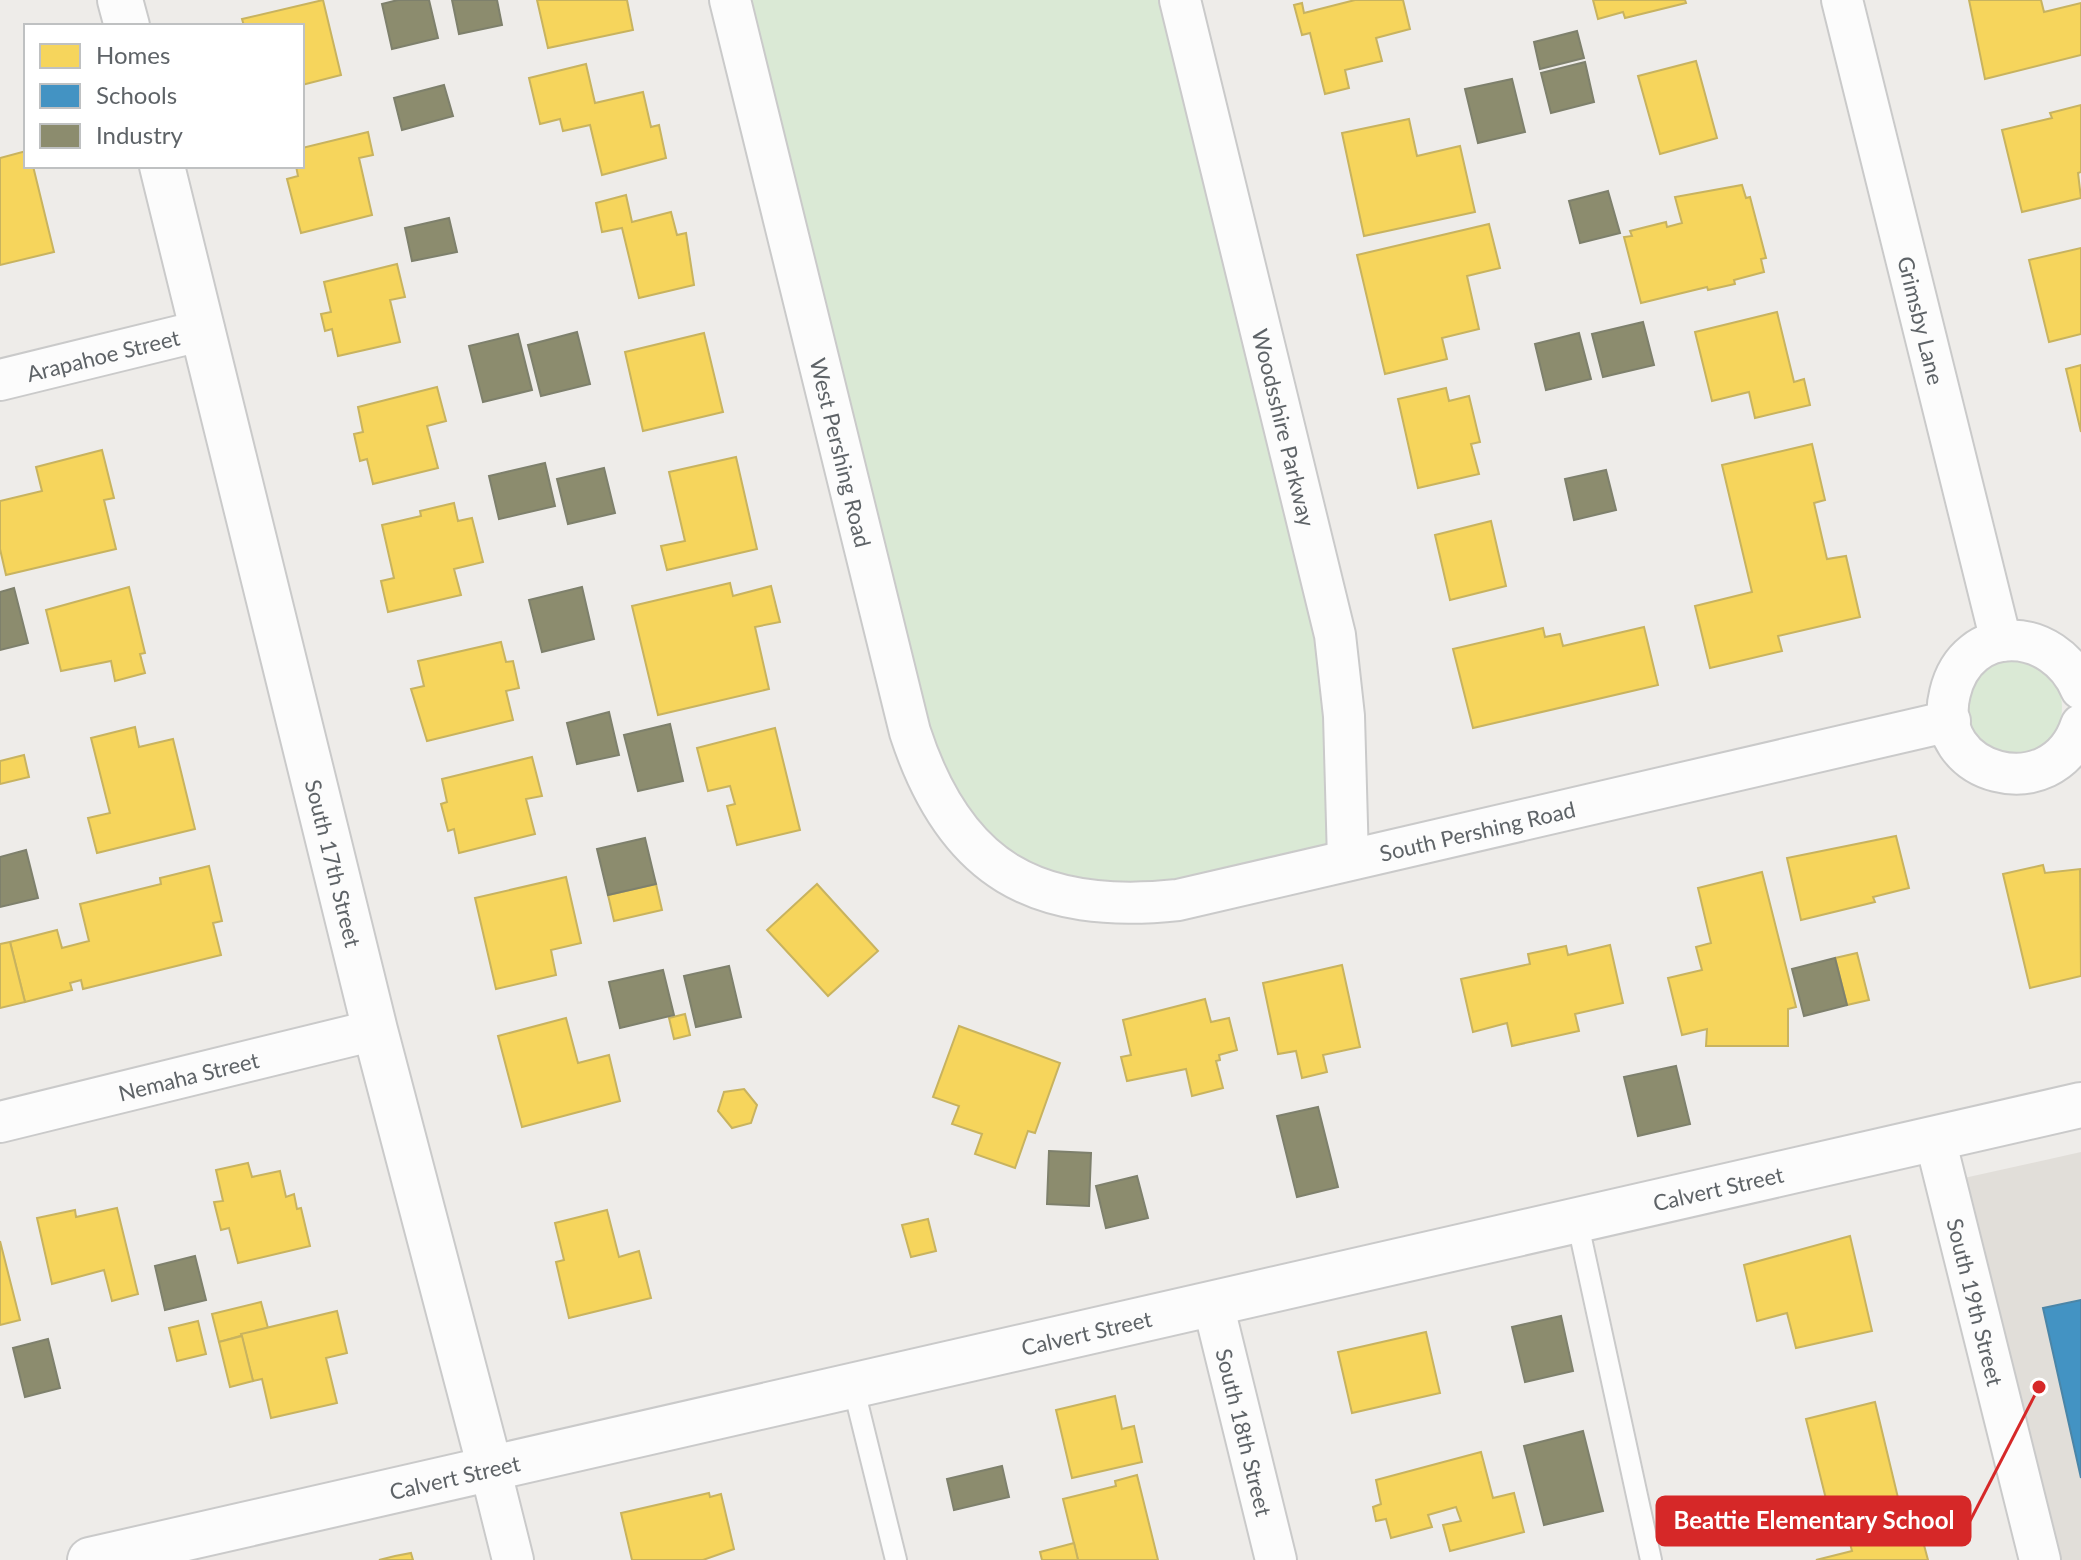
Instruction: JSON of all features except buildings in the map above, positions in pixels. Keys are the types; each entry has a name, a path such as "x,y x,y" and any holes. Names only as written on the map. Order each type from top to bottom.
{"street":[{"path":"120,0 126,24"},
{"name":"West Pershing Road","path":"730,0 910,732 924,774 942,811 974,849 1007,875"},
{"name":"Woodsshire Parkway","path":"1180,0 1335,635 1344,716 1348,860"},
{"name":"Grimsby Lane","path":"1842,0 2001,641"},
{"name":"South 17th Street","path":"163,168 375,1030 513,1560"},
{"name":"Arapahoe Street","path":"0,380 204,330"},
{"path":"2081,689 2074,673 2059,655 2038,643 2001,641 1971,656 1955,678 1949,695 1950,721 1964,752 1977,764 1995,772 2018,776 2046,768 2063,757 2076,740 2081,725"},
{"name":"South Pershing Road","path":"1007,875 1048,892 1088,902 1131,905 1178,900 1950,721"},
{"name":"Nemaha Street","path":"0,1122 375,1030"},
{"name":"Calvert Street","path":"90,1560 2081,1105"},
{"name":"South 19th Street","path":"1935,1139 2040,1560"},
{"name":"South 18th Street","path":"1213,1304 1276,1560"}],"lane":[{"path":"1577,1220 1651,1560"},
{"path":"853,1386 896,1560"}],"shaded area":[{"path":"2081,1152 2081,1560 2040,1560 1946,1182"}],"green space":[{"path":"730,0 1180,0 1335,635 1348,860 1088,902 942,811"},
{"path":"2014,659 2032,663 2048,673 2058,689 2062,707 2058,725 2048,741 2032,751 2014,755 1996,751 1980,741 1970,725 1966,707 1970,689 1980,673 1996,663"}],"place":[{"name":"Beattie Elementary School","path":"2039,1387"}]}
